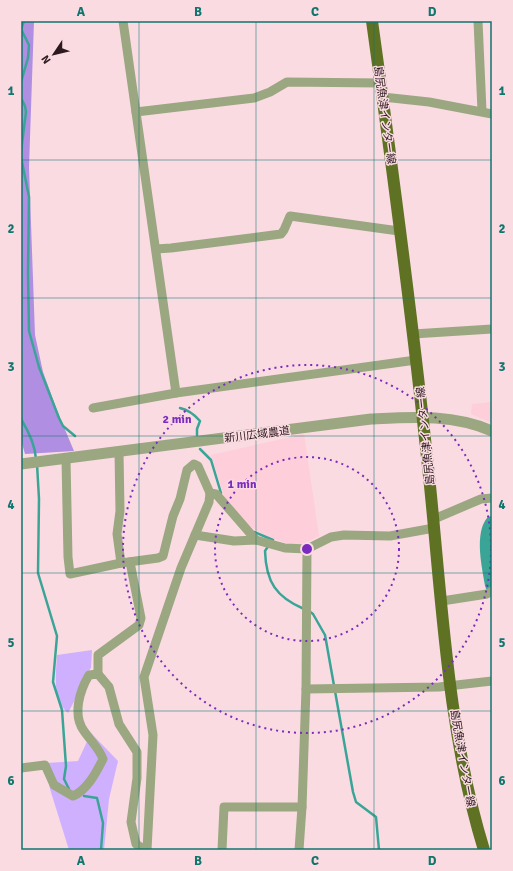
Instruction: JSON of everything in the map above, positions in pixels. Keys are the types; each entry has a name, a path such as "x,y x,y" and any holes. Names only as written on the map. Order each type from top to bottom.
{"main road":[{"name":"島尻魚津インター線","path":"372,21 383,96 423,416 452,686 466,780 474,818 484,850"}],"street":[{"path":"123,21 176,393"},
{"path":"478,21 482,111"},
{"path":"136,112 254,98 270,92 287,82 380,82"},
{"path":"383,96 429,102 492,114"},
{"path":"156,249 281,234 290,216 399,230"},
{"path":"413,334 492,329"},
{"path":"93,408 176,393 416,360"},
{"name":"新川広域農道","path":"31,463 371,419 423,416 480,426 492,431"},
{"path":"66,459 68,557 70,574 125,562 163,556 180,500 187,470 190,466 194,464 198,466 210,493 209,502 181,568 144,678 152,735 146,850 136,844 131,822 137,778 137,752 119,724 109,687 98,674 98,654 139,625 141,618 125,562 117,534 120,511 119,452"},
{"path":"210,493 216,494 256,540"},
{"path":"195,535 234,541 256,540 285,548 307,549 332,537 344,535 390,536 434,524 481,499 492,498"},
{"path":"299,850 306,689 307,549"},
{"path":"442,601 487,594 492,591"},
{"path":"21,768 45,765 54,785 60,790 73,796 81,792 97,771 103,759 101,753 82,729 77,717 83,685 89,675 98,674"},
{"path":"306,689 452,686 492,681"},
{"path":"222,850 224,807 302,807"}],"shaded area":[{"path":"21,21 34,21 29,167 35,335 43,372 74,451 25,454 21,440"},
{"path":"492,402 492,423 471,414 472,404"},
{"path":"304,434 319,536 306,543 292,545 266,536 244,523 225,498 211,455"},
{"path":"92,650 91,668 82,679 77,696 68,713 59,701 57,694 57,655"},
{"path":"91,733 118,761 109,799 104,850 69,850 50,789 46,763 78,761"}],"waterway":[{"path":"21,29 24,21"},
{"path":"21,29 29,45 28,58 21,82"},
{"path":"21,98 26,112 21,151"},
{"path":"21,157 29,197 29,331 39,367 59,418 63,426 75,436"},
{"path":"180,408 196,416 200,421 197,429 197,435"},
{"path":"21,419 31,438 36,459"},
{"path":"200,449 211,460 221,493"},
{"path":"37,464 39,499 38,573 57,636 53,682 62,710 66,766 64,779 69,789"},
{"path":"492,523 487,536 488,562 492,585"},
{"path":"254,532 273,540 272,542"},
{"path":"269,545 265,551 270,580 280,594 304,609"},
{"path":"309,611 313,614 325,635 353,792 356,802 376,817 379,850"},
{"path":"84,796 97,798 103,823 101,850"}]}
